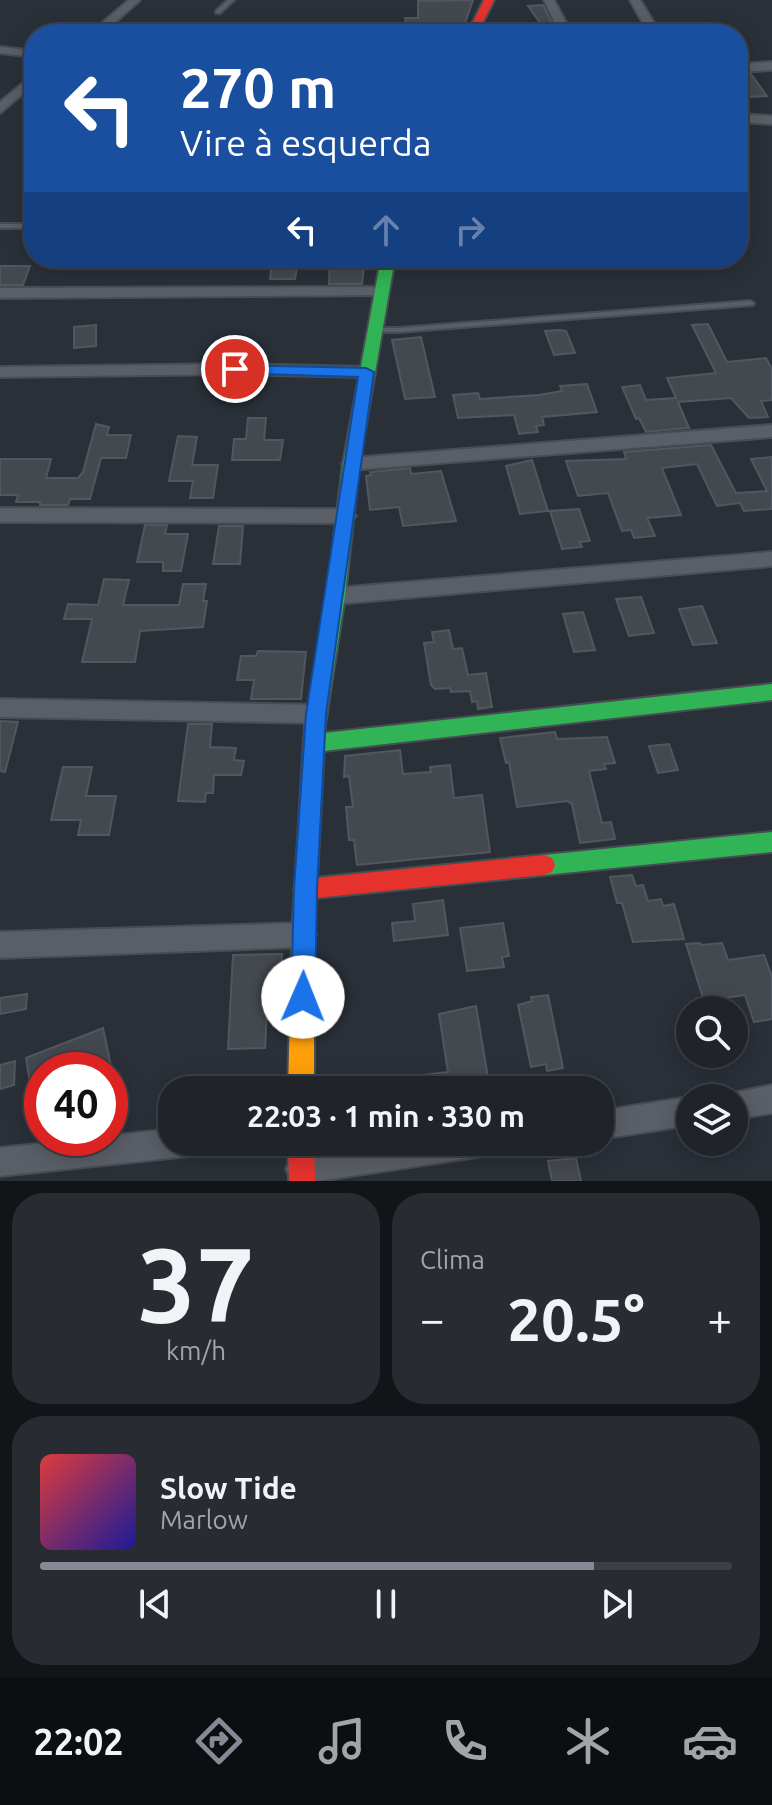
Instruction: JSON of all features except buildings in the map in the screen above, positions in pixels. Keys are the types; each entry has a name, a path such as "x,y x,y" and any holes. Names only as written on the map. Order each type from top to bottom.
{"street":[{"path":"107,24 135,0"},
{"path":"477,24 489,0"},
{"path":"549,0 561,24"},
{"path":"635,0 649,24"},
{"path":"0,50 24,53"},
{"path":"748,67 772,66"},
{"path":"0,109 24,87"},
{"path":"748,119 772,120"},
{"path":"301,1076 303,935 316,714 336,596 351,464 386,268"},
{"path":"0,293 382,292"},
{"path":"0,372 235,369 366,372"},
{"path":"351,464 772,431"},
{"path":"0,515 347,516"},
{"path":"336,596 772,559"},
{"path":"315,743 772,692"},
{"path":"0,708 316,714"},
{"path":"305,889 772,842"},
{"path":"0,945 303,935"},
{"path":"748,1103 772,1099"},
{"path":"614,1123 676,1113"},
{"path":"0,1162 158,1145"},
{"path":"301,1164 367,1156"}],"lane":[{"path":"218,12 231,0"},
{"path":"0,226 24,226"},
{"path":"373,330 750,303"}],"traffic: fast":[{"path":"315,725 336,596 351,464 386,268"},
{"path":"315,743 772,692"},
{"path":"544,865 772,842"}],"traffic: slow":[{"path":"301,1076 303,935 315,725"}],"traffic: jam":[{"path":"477,24 489,0"},
{"path":"305,889 544,865"},
{"path":"301,1156 302,1181"}],"route":[{"path":"235,369 366,372 351,464 336,596 316,714 305,889 303,997"}]}
